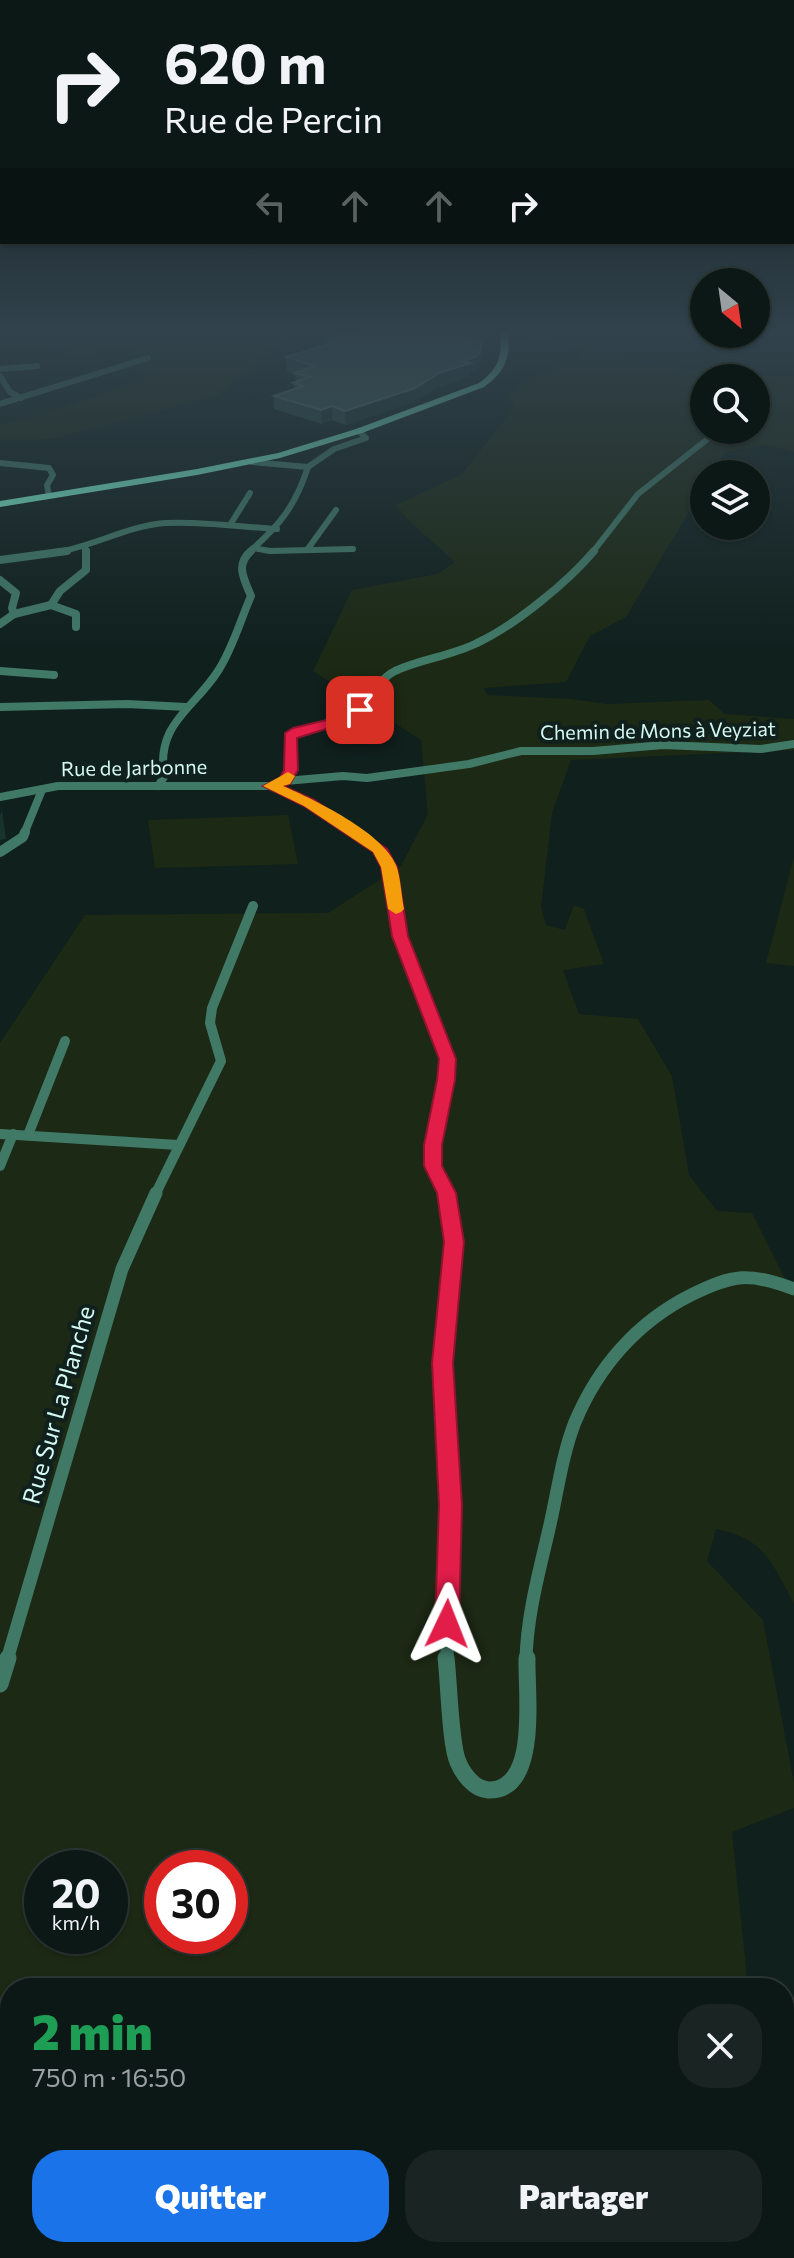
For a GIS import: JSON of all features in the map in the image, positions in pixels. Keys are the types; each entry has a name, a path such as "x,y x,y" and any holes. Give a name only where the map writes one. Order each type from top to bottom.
{"main road":[{"path":"0,504 252,462 330,439"}],"street":[{"path":"158,786 164,777 161,766 165,738 186,707 213,678 251,596 240,566 243,558 277,529 301,489 308,467 334,449 362,439"},
{"path":"285,781 291,770 290,736 352,715 360,710 375,687 393,672 478,643 545,598 591,555 638,494 701,444"},
{"path":"252,462 308,467"},
{"path":"0,463 49,468 53,475 47,485 49,496"},
{"path":"230,525 250,493"},
{"path":"307,550 336,510"},
{"path":"0,560 85,548 118,534 165,523 277,529"},
{"path":"51,605 58,591 85,576 85,548"},
{"path":"253,548 270,551 353,549"},
{"path":"0,580 16,593 12,608 14,614"},
{"path":"0,624 14,614 51,605 76,614 76,627"},
{"path":"0,671 54,675"},
{"path":"0,707 127,704 186,707"},
{"name":"Chemin de Mons à Veyziat","path":"270,786 285,781 343,776 367,778 469,764 521,751 593,751 663,745 761,749 794,744"},
{"name":"Rue de Jarbonne","path":"0,797 58,786 270,786"},
{"path":"270,786 309,803 379,849 389,867 400,936 447,1059 433,1145 433,1166 447,1193 454,1242 443,1363 451,1505 446,1654 457,1760 469,1780 484,1790 503,1789 517,1778 525,1759 527,1625 574,1424 599,1375 640,1326 671,1305 719,1281 747,1275 766,1278 794,1289"},
{"path":"0,852 23,837 42,790"},
{"name":"Rue Sur La Planche","path":"0,1684 122,1269 178,1145 221,1061 210,1023 212,1008 253,906"},
{"path":"28,1135 65,1041"},
{"path":"0,1166 6,1134 178,1145"}],"green space":[{"path":"489,439 690,439 690,444 770,444 770,439 794,439 794,452 766,445 725,452 720,460 690,460 690,510 626,617 590,636 566,682 484,688 487,695 607,704 709,700 725,714 794,719 794,750 571,760 552,813 541,907 546,925 565,930 574,905 584,909 604,964 563,970 579,1014 638,1019 672,1076 689,1175 717,1211 752,1213 786,1281 794,1285 794,1604 773,1565 745,1539 716,1529 707,1561 763,1620 794,1783 794,1808 732,1832 747,1978 0,1978 0,1043 85,915 328,913 401,866 428,814 421,740 313,671 352,590 437,574 455,562 407,519 396,505 462,474"},
{"path":"288,815 298,864 155,868 148,820"},
{"path":"794,857 794,966 766,963"}],"slow traffic":[{"path":"288,776 285,781 270,786 309,803 379,849 389,867 396,909"}],"route":[{"path":"360,710 340,721 310,727 290,736 291,770 285,781 270,786 309,803 379,849 389,867 400,936 442,1039 447,1059 433,1145 433,1166 447,1193 454,1242 443,1363 451,1505 447,1624"}]}
